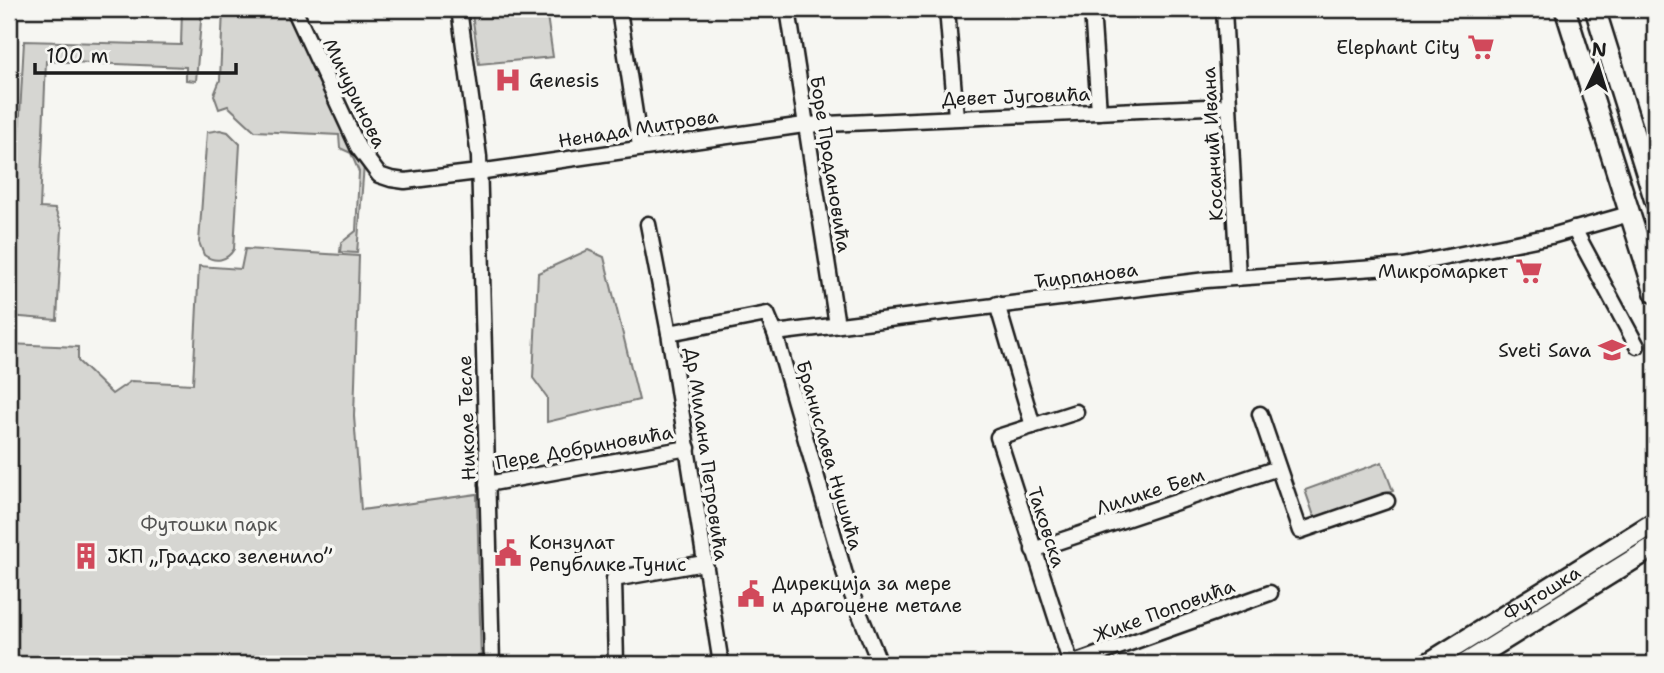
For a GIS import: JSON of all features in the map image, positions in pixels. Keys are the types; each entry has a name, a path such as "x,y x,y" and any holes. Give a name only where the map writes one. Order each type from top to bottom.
{"main road":[{"path":"1565,9 1655,293"},
{"path":"1595,9 1655,201"},
{"name":"Футошка","path":"1427,664 1655,522"},
{"name":"Футошка","path":"1465,664 1655,547"}],"street":[{"name":"Мичуринова","path":"294,9 358,147 379,175 405,181 478,172"},
{"name":"Николе Тесле","path":"459,9 475,119 478,172 492,664"},
{"name":"Боре Продановића","path":"788,9 837,325"},
{"path":"947,9 956,117"},
{"path":"1092,9 1099,112"},
{"name":"Косанчић Ивана","path":"1224,9 1238,278"},
{"path":"619,10 640,146"},
{"name":"Девет Југовића","path":"804,125 1229,106"},
{"name":"Ненада Митрова","path":"478,172 640,146 804,125"},
{"name":"Ћирпанова","path":"775,333 997,304 1238,278 1407,265 1574,229 1629,214"},
{"path":"648,224 669,333 767,313 775,333"},
{"path":"1574,229 1637,346"},
{"path":"997,304 1033,426"},
{"name":"Др Милана Петровића","path":"669,333 721,664"},
{"name":"Бранислава Нушића","path":"775,333 844,572 880,664"},
{"name":"Таковска","path":"1071,664 998,437 1076,412"},
{"path":"1260,414 1300,531 1387,500"},
{"name":"Пере Добриновића","path":"487,484 688,449"},
{"name":"Лилике Бем","path":"1033,550 1278,468"},
{"path":"616,664 614,579 704,563"},
{"name":"Жике Поповића","path":"1071,664 1270,593"}],"green space":[{"path":"182,9 202,9 196,81 186,80 186,67 46,61 40,208 55,209 62,228 57,320 9,316 24,41 181,45"},
{"path":"223,9 288,9 364,165 357,253 340,252 341,243 356,231 359,172 351,153 340,148 339,135 255,131 228,106 219,109 214,95 220,80"},
{"path":"510,9 546,9 553,57 479,64 472,14"},
{"path":"207,132 228,132 240,144 234,249 228,256 216,260 204,255 199,242"},
{"name":"Футошки парк","path":"245,249 359,256 354,416 361,510 477,494 481,664 9,664 9,344 78,347 78,361 112,394 131,381 193,384 199,266 241,269"},
{"path":"588,250 604,257 639,400 547,422 547,397 533,378 538,273"},
{"path":"1382,462 1393,491 1315,519 1305,490"}],"place":[{"name":"Elephant City","path":"1481,47"},
{"name":"Genesis","path":"508,80"},
{"name":"Микромаркет","path":"1529,271"},
{"name":"Sveti Sava","path":"1612,350"},
{"name":"Конзулат Републике Тунис","path":"508,553"},
{"name":"ЈКП „Градско зеленило”","path":"86,556"},
{"name":"Дирекција за мере и драгоцене метале","path":"751,594"}]}
